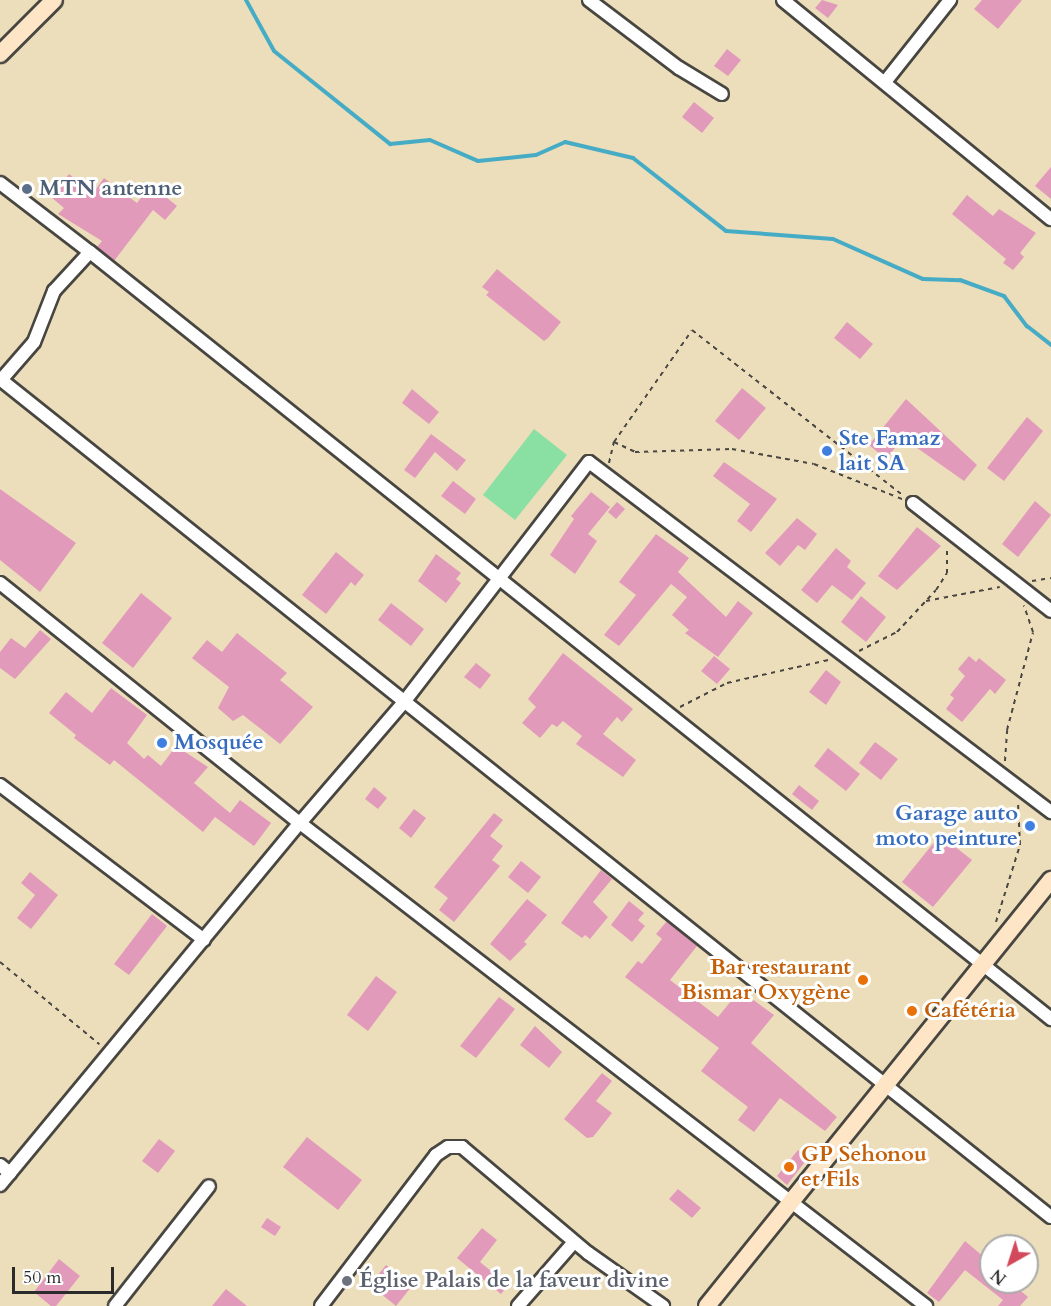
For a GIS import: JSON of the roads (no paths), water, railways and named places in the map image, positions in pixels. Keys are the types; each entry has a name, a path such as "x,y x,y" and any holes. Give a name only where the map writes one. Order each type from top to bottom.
{"street":[{"path":"0,54 54,0"},
{"path":"589,0 679,68 722,94"},
{"path":"783,0 1051,219"},
{"path":"885,82 950,0"},
{"path":"0,183 90,252 497,580 1051,1019"},
{"path":"90,252 54,291 34,342 1,380 1051,1217"},
{"path":"0,1185 5,1169 204,940 404,702 589,462 1051,812"},
{"path":"913,503 1051,611"},
{"path":"0,583 300,823 926,1306"},
{"path":"0,785 204,940"},
{"path":"707,1306 789,1201 1051,880"},
{"path":"321,1306 436,1155 448,1147 462,1147 574,1242 663,1306"},
{"path":"115,1306 208,1186"},
{"path":"518,1306 574,1242"}],"waterway":[{"path":"246,0 274,51 390,144 430,140 478,161 536,155 565,142 633,158 726,231 833,239 923,279 960,280 1004,296 1027,326 1051,345"}],"place":[{"name":"MTN antenne","path":"27,189"},
{"name":"Ste Famaz lait SA","path":"827,451"},
{"name":"Mosquée","path":"162,743"},
{"name":"Garage auto moto peinture","path":"1030,826"},
{"name":"Bar restaurant Bismar Oxygène","path":"863,980"},
{"name":"Cafétéria","path":"912,1011"},
{"name":"GP Sehonou et Fils","path":"789,1167"},
{"name":"Église Palais de la faveur divine","path":"347,1281"}]}
